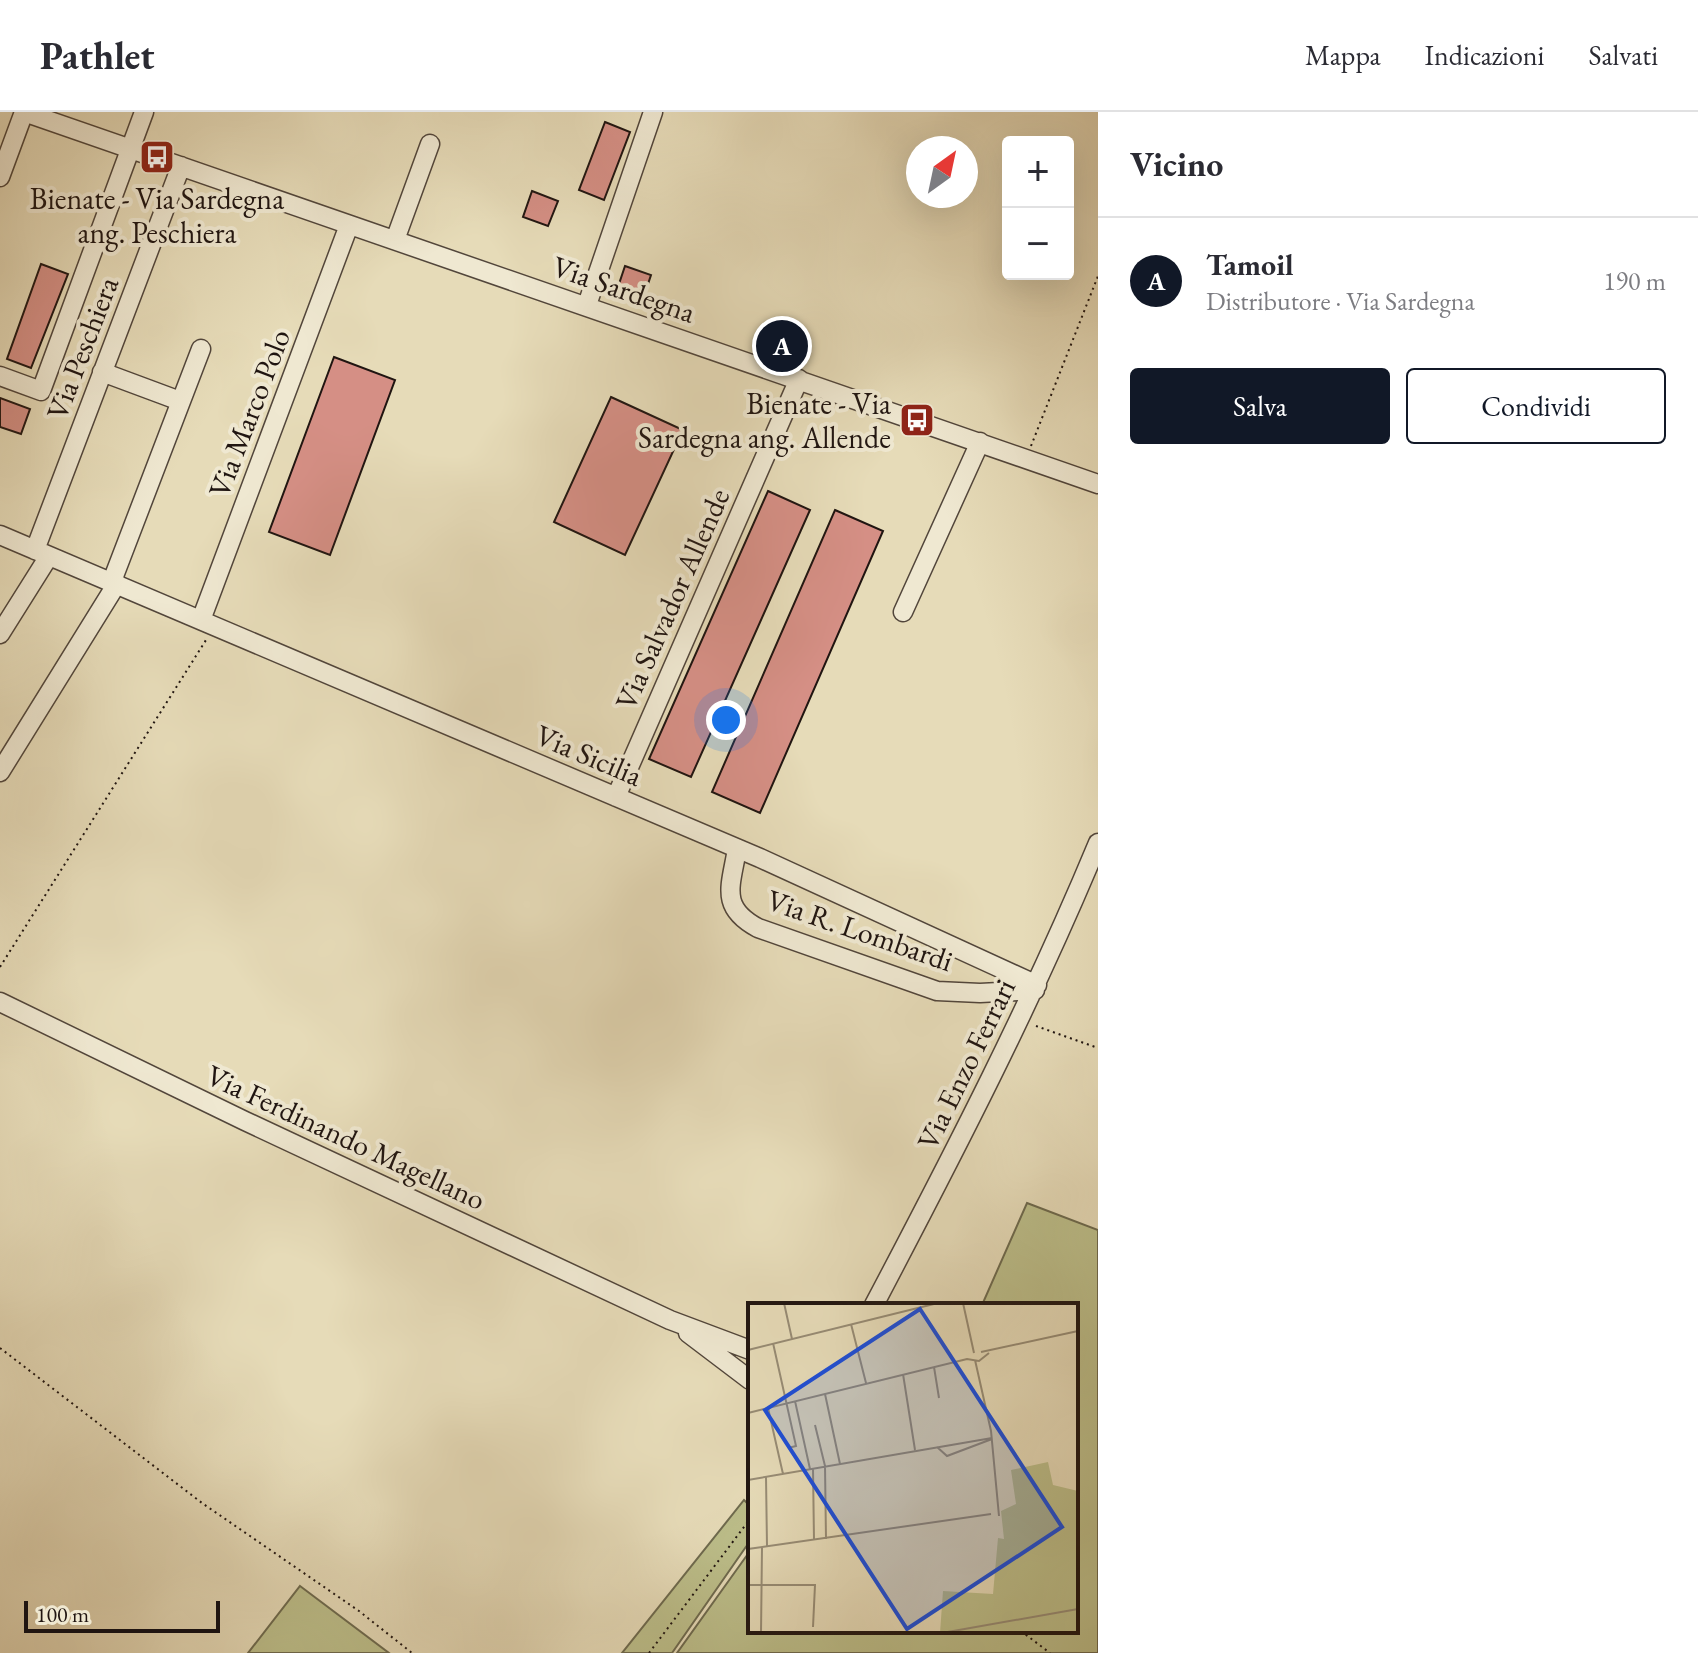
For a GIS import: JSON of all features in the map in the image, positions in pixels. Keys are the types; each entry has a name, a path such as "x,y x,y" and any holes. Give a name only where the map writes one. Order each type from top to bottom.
{"street":[{"name":"Via Sardegna","path":"24,112 1098,484"},
{"path":"0,177 24,112"},
{"path":"0,376 41,391 144,112"},
{"path":"587,305 653,112"},
{"path":"395,240 430,144"},
{"name":"Via Peschiera","path":"0,634 42,553 102,372 181,166"},
{"name":"Via Marco Polo","path":"207,623 349,225"},
{"path":"0,772 116,585 114,576 201,349"},
{"path":"102,372 180,401"},
{"name":"Via Salvador Allende","path":"616,797 799,379"},
{"path":"903,612 980,442"},
{"name":"Via Sicilia","path":"0,535 737,849 1036,987"},
{"name":"Via Enzo Ferrari","path":"875,1303 1036,987 1098,843"},
{"name":"Via R. Lombardi","path":"737,849 729,896 733,909 741,919 758,928 937,991 980,993 1036,987"},
{"name":"Via Ferdinando Magellano","path":"0,1002 670,1320 748,1349"},
{"name":"Via Ferdinando Magellano","path":"670,1320 748,1378"}],"path":[{"path":"1026,458 1098,276"},
{"path":"0,967 192,667 207,623"},
{"path":"1020,1020 1098,1048"},
{"path":"0,1348 202,1503 359,1611 412,1653"},
{"path":"649,1653 748,1522"},
{"path":"1024,1633 1050,1653"}],"green space":[{"path":"1027,1203 1098,1230 1098,1653 677,1653 748,1554 748,1633 1078,1633 1078,1303 983,1303"},
{"path":"744,1500 748,1504 748,1544 672,1653 622,1653"},
{"path":"300,1586 389,1653 248,1653"}],"building":[{"path":"605,122 630,132 604,200 579,190"},
{"path":"532,191 558,201 548,226 523,217"},
{"path":"41,264 68,274 31,368 7,359"},
{"path":"625,266 651,275 643,299 617,290"},
{"path":"334,357 395,380 330,555 269,532"},
{"path":"611,397 683,430 625,555 554,522"},
{"path":"0,398 30,409 21,434 0,427"},
{"path":"768,491 810,510 691,777 649,759"},
{"path":"835,510 883,531 760,813 712,792"}],"place":[{"name":"Bienate - Via Sardegna ang. Peschiera","path":"157,157"},
{"name":"Tamoil","path":"782,346"},
{"name":"Bienate - Via Sardegna ang. Allende","path":"917,420"}]}
